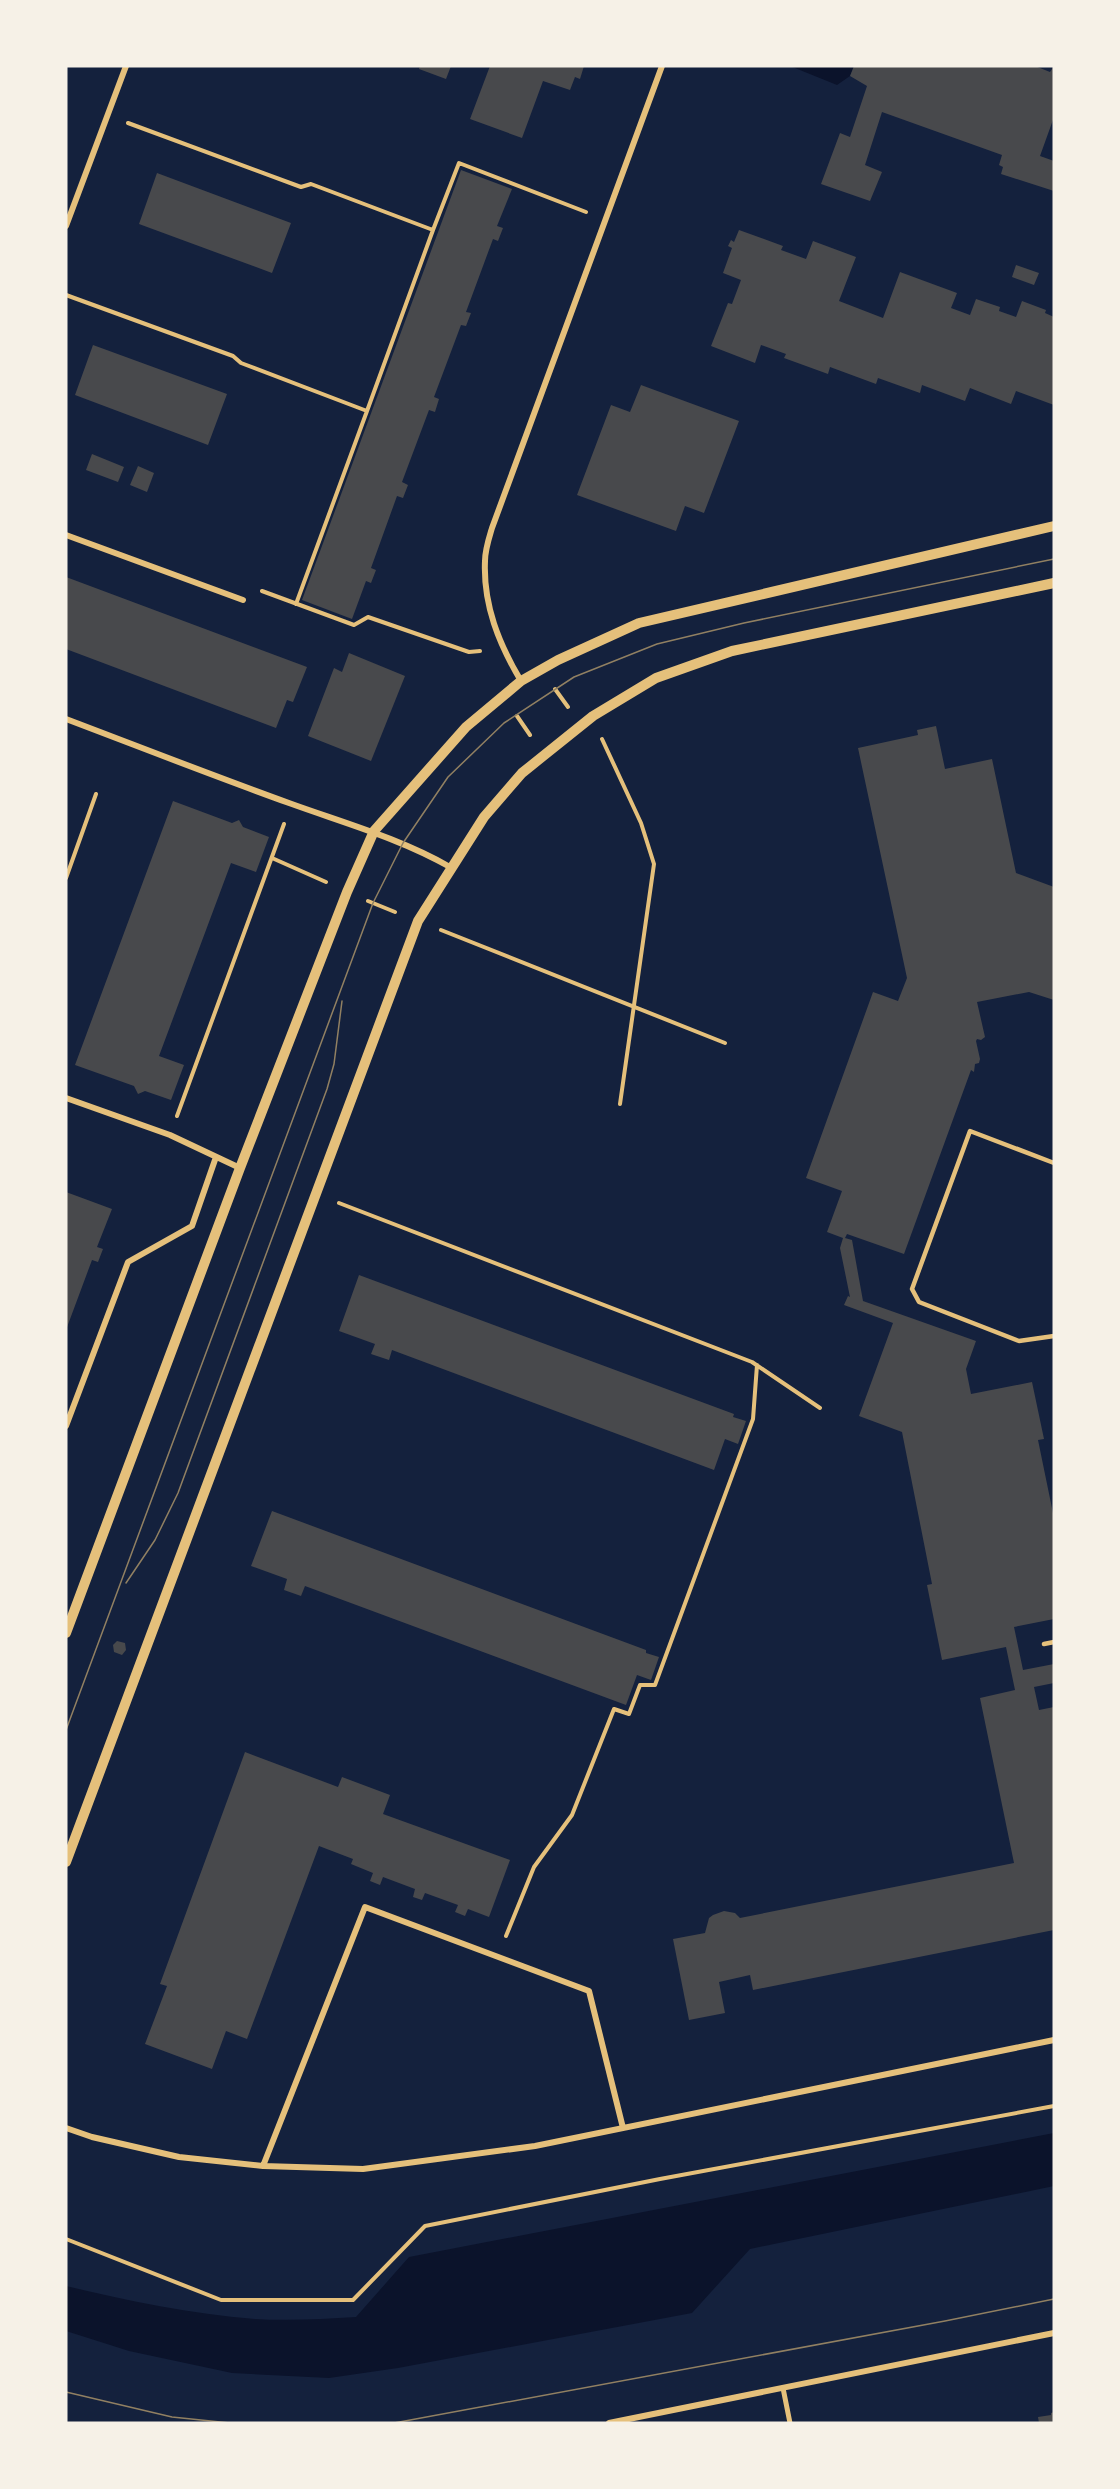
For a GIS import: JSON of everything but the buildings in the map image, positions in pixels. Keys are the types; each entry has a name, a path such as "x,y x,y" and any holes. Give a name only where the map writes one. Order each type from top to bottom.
{"street":[{"path":"66,226 126,66"},
{"path":"521,681 502,650 488,607 485,560 492,528 662,66"},
{"path":"66,1633 240,1168 347,892 374,831 466,727 521,681 558,660 639,623 1054,526"},
{"path":"66,535 243,600"},
{"path":"66,1862 418,921 450,867 484,817 522,773 543,754 593,716 656,678 732,651 1054,583"},
{"path":"66,719 291,804 374,831 424,852 450,867"},
{"path":"66,1098 170,1136 240,1168"},
{"path":"66,1426 128,1262 192,1226 216,1157"},
{"path":"263,2166 365,1907 589,1991 623,2128"},
{"path":"66,2128 92,2137 179,2157 263,2166 363,2169 524,2148 1054,2040"},
{"path":"609,2423 1054,2333"},
{"path":"783,2388 790,2423"}],"lane":[{"path":"1054,1163 970,1131 912,1288 920,1302 1019,1341 1054,1336"},
{"path":"1044,1644 1054,1642"}],"path":[{"path":"107,116 301,187 311,184 432,230"},
{"path":"296,603 432,230 459,163 606,219"},
{"path":"66,295 233,356 241,363 367,411"},
{"path":"243,600 261,590 354,625 368,617 469,652 502,650"},
{"path":"543,754 516,715 521,681 556,689 580,725"},
{"path":"593,716 640,823 654,864 620,1104"},
{"path":"66,878 96,794"},
{"path":"170,1136 291,804"},
{"path":"272,858 347,892 724,1043"},
{"path":"316,1194 757,1365 820,1408"},
{"path":"497,1956 534,1867 572,1815 614,1709 629,1714 640,1685 655,1685 753,1419 757,1365"},
{"path":"66,2240 221,2300 353,2300 425,2226 660,2179 1054,2106"}],"water":[{"path":"790,66 854,66 850,76 837,85"},
{"path":"1054,2133 1054,2186 750,2249 692,2313 398,2368 329,2378 232,2373 129,2351 66,2331 66,2286 160,2306 231,2317 280,2320 356,2317 409,2257"}],"tram line":[{"path":"66,1730 373,903 403,843 448,777 504,723 574,677 657,644 744,623 1054,559"},
{"path":"126,1583 155,1540 178,1493 327,1089 334,1064 342,1001"},
{"path":"394,2423 1054,2299"},
{"path":"66,2392 172,2417 230,2423"}]}
